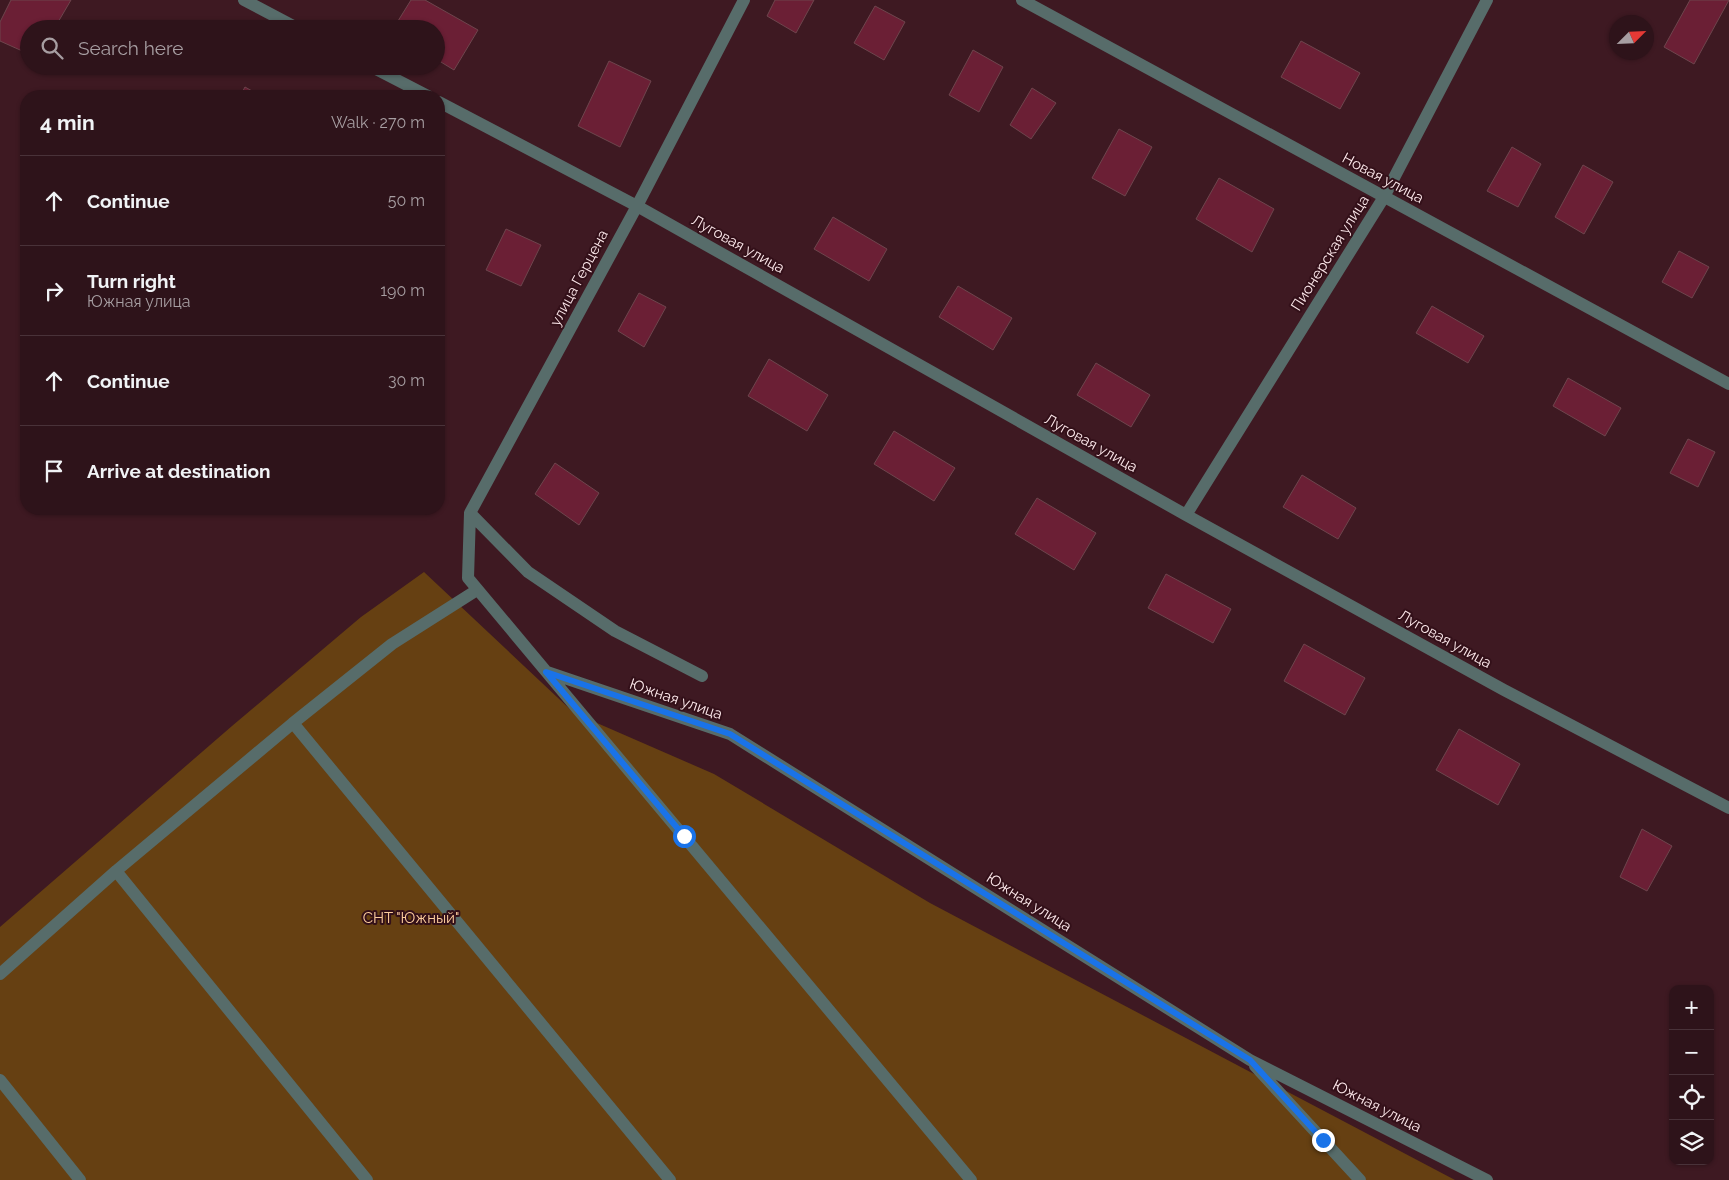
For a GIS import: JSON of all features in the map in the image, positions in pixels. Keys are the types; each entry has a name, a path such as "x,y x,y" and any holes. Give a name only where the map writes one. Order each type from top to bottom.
{"street":[{"path":"244,0 282,20"},
{"name":"улица Герцена","path":"477,590 468,578 470,513 636,206 744,0"},
{"name":"Новая улица","path":"1022,0 1729,384"},
{"name":"Пионерская улица","path":"1186,516 1384,197 1487,0"},
{"path":"387,75 416,90"},
{"name":"Луговая улица","path":"445,105 636,206 1186,516 1504,690 1729,808"},
{"path":"470,513 528,572 614,631 702,676"},
{"path":"0,974 116,871 293,723 392,644 477,590 971,1180"},
{"name":"Южная улица","path":"546,672 730,734 1250,1060 1487,1180"},
{"path":"293,723 670,1180"},
{"path":"116,871 367,1180"},
{"path":"1250,1060 1360,1180"},
{"path":"0,1080 80,1180"}],"green space":[{"name":"СНТ \"Южный\"","path":"424,572 574,713 714,774 930,903 1455,1180 0,1180 0,927 361,617"}],"building":[{"path":"11,0 71,0 59,20 20,20 20,50 0,41 0,22"},
{"path":"411,0 425,0 478,30 454,70 445,64 445,20 399,20"},
{"path":"775,0 814,0 796,33 767,16"},
{"path":"1690,0 1729,0 1694,64 1664,47"},
{"path":"875,6 905,22 884,60 854,43"},
{"path":"1301,41 1360,73 1340,109 1281,77"},
{"path":"973,50 1003,67 979,112 949,95"},
{"path":"609,61 651,81 620,147 578,126"},
{"path":"1032,88 1056,103 1031,139 1010,125"},
{"path":"1119,129 1152,147 1125,196 1092,178"},
{"path":"1512,147 1541,164 1518,207 1487,191"},
{"path":"1583,165 1613,182 1584,234 1555,217"},
{"path":"1219,178 1274,209 1252,252 1196,219"},
{"path":"833,217 887,249 869,281 814,249"},
{"path":"506,229 541,245 521,286 486,270"},
{"path":"1679,251 1709,267 1692,298 1662,282"},
{"path":"958,286 1012,318 993,350 939,317"},
{"path":"639,293 666,307 644,347 618,331"},
{"path":"1432,306 1484,336 1468,363 1416,333"},
{"path":"769,359 828,395 807,431 748,396"},
{"path":"1096,363 1150,395 1131,427 1077,395"},
{"path":"1568,378 1621,408 1605,436 1553,406"},
{"path":"894,431 955,468 934,501 874,464"},
{"path":"1688,439 1715,452 1698,487 1670,473"},
{"path":"555,463 599,493 579,525 535,494"},
{"path":"1302,475 1356,508 1338,539 1283,507"},
{"path":"1037,498 1096,533 1074,570 1015,534"},
{"path":"1166,574 1231,609 1213,643 1148,608"},
{"path":"1304,644 1365,678 1345,715 1284,681"},
{"path":"1459,729 1520,764 1498,805 1436,770"},
{"path":"1642,829 1672,846 1647,891 1620,877"}],"route":[{"path":"684,836 546,672 730,734 1250,1060 1323,1140"}]}
